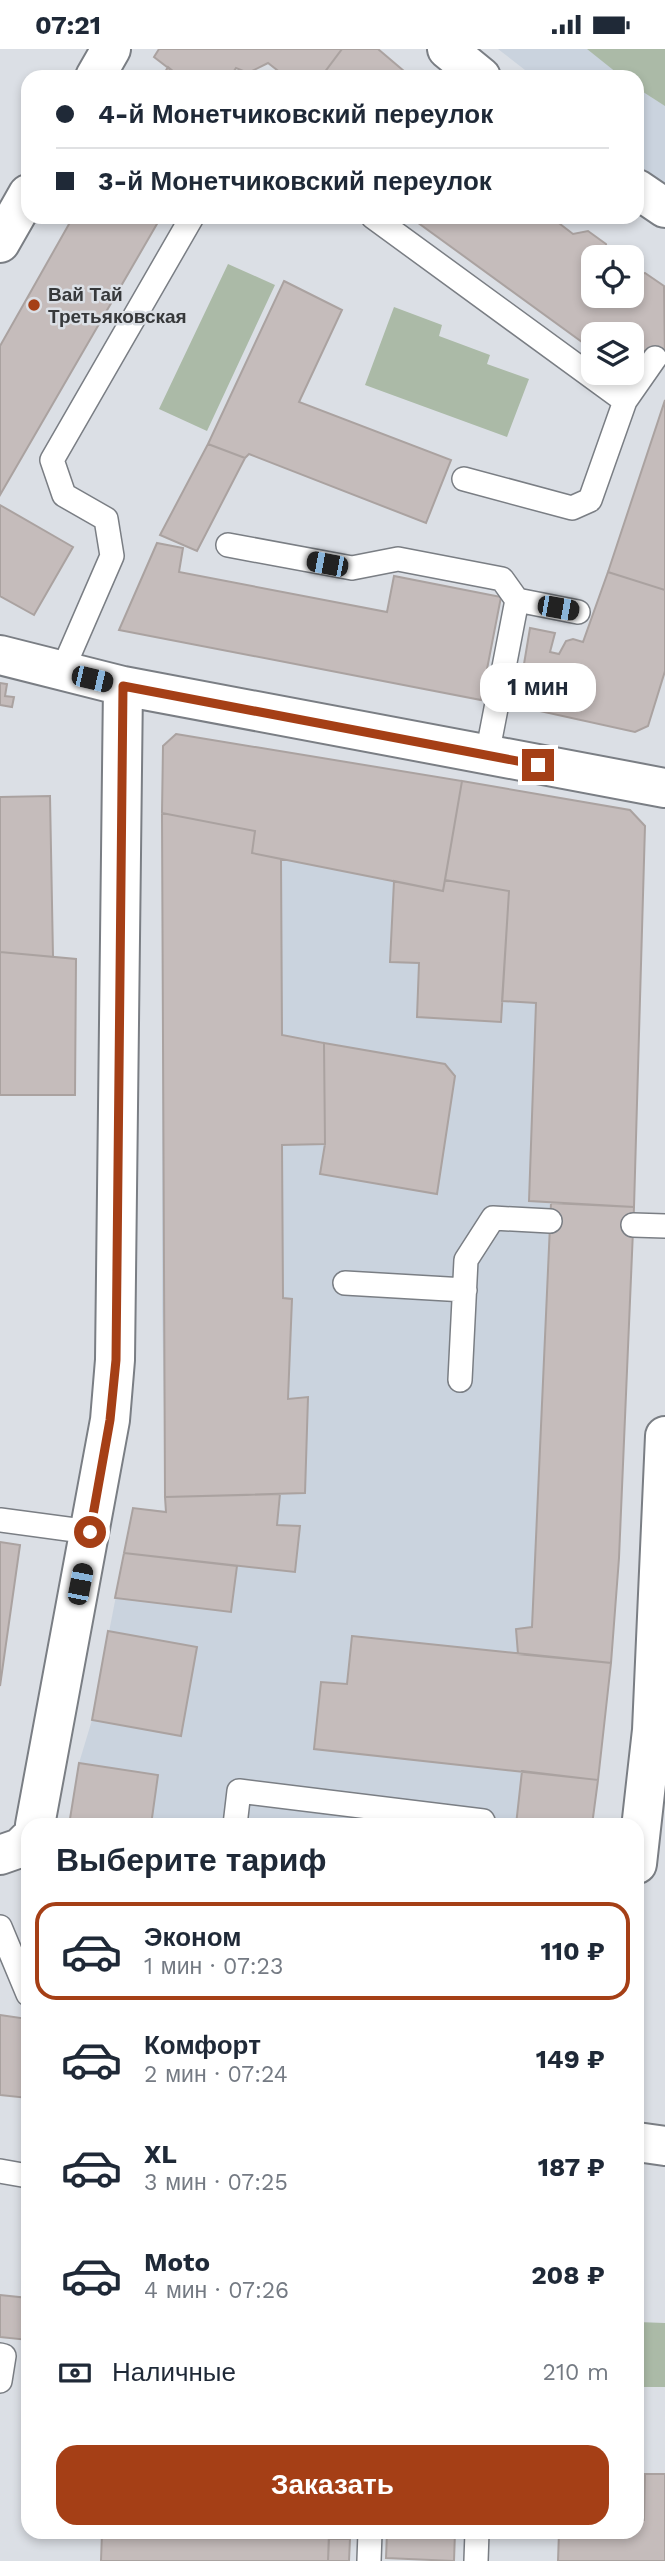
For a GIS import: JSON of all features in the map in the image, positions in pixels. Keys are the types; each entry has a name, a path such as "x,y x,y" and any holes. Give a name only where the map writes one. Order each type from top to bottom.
{"street":[{"path":"99,70 111,49"},
{"path":"447,49 472,70"},
{"path":"644,194 665,208"},
{"path":"0,243 21,206"},
{"path":"0,655 123,686 665,788"},
{"path":"26,1818 90,1532 110,1420 116,1360 123,686"},
{"path":"642,1818 652,1730 663,1554 665,1436"},
{"path":"644,2143 665,2146"}],"lane":[{"path":"62,671 112,556 106,519 64,495 52,460 188,224"},
{"path":"383,224 625,401"},
{"path":"464,479 572,508 590,500 625,401 655,358"},
{"path":"228,545 352,568 398,559 502,579 517,600 578,612"},
{"path":"487,755 517,600"},
{"path":"460,1380 466,1260 494,1218 550,1221"},
{"path":"633,1225 665,1226"},
{"path":"345,1283 465,1290"},
{"path":"0,1520 90,1532"},
{"path":"236,1818 239,1791 459,1818"},
{"path":"0,1927 21,1977"},
{"path":"0,2171 21,2175"},
{"path":"0,2355 4,2356 0,2381"},
{"path":"369,2561 370,2539"},
{"path":"476,2561 477,2539"}],"shaded area":[{"path":"498,49 665,49 665,187 644,172 644,70 525,70"},
{"path":"176,734 630,810 645,826 634,1207 598,1780 593,1818 70,1818 79,1763 92,1720 133,1508 166,1511 162,1308 163,746"}],"green space":[{"path":"587,49 665,49 665,106 644,92 644,70 613,70"},
{"path":"228,264 275,285 207,431 159,409"},
{"path":"394,307 442,325 439,336 490,355 487,364 529,379 507,437 365,385"},
{"path":"644,2322 665,2323 665,2387 644,2387"}],"building":[{"path":"159,49 342,49 326,70 277,70 268,63 254,70 171,70 154,57"},
{"path":"342,49 378,49 403,70 326,70"},
{"path":"69,224 157,224 0,495 0,346"},
{"path":"420,224 560,224 573,234 588,231 606,245 581,245 581,308 644,308 645,273 664,286 665,363 644,351 644,322 581,322 581,341"},
{"path":"284,281 342,310 299,402 451,460 426,523 249,454 245,458 208,444"},
{"path":"665,400 665,590 608,572"},
{"path":"208,444 245,458 197,551 160,535"},
{"path":"0,505 73,547 34,615 0,596"},
{"path":"157,543 183,548 179,572 387,612 394,576 501,597 481,700 119,630"},
{"path":"608,572 665,590 665,671 648,726 635,732 517,706 530,628 555,633 550,652 559,654 566,641 573,639 583,642"},
{"path":"0,683 7,684 5,696 14,697 12,707 0,705"},
{"path":"176,734 462,781 443,891 252,853 255,831 162,813 163,746"},
{"path":"462,781 630,810 645,826 634,1207 529,1201 536,1003 502,1001 509,891 445,880"},
{"path":"50,796 53,957 0,952 0,797"},
{"path":"162,813 255,831 252,853 281,859 282,1035 324,1043 325,1144 282,1145 283,1298 292,1299 288,1399 308,1397 305,1493 165,1497"},
{"path":"445,880 509,891 501,1022 417,1017 419,963 390,962 394,881 443,891"},
{"path":"0,952 76,959 75,1095 0,1095"},
{"path":"324,1043 445,1064 455,1076 437,1194 320,1174 325,1144"},
{"path":"551,1203 634,1207 619,1558 611,1663 518,1654 516,1629 532,1627"},
{"path":"280,1494 277,1525 300,1526 295,1572 124,1553 133,1508 166,1512 165,1497"},
{"path":"0,1542 20,1545 0,1686"},
{"path":"124,1553 237,1566 231,1612 115,1598"},
{"path":"108,1631 197,1647 181,1736 92,1720"},
{"path":"352,1636 611,1663 598,1780 314,1749 321,1682 347,1684"},
{"path":"79,1763 158,1775 152,1818 70,1818"},
{"path":"522,1771 598,1780 593,1818 517,1818"},
{"path":"0,2015 21,2018 21,2097 0,2095"},
{"path":"0,2295 21,2297 21,2339 0,2337"},
{"path":"645,2474 665,2474 665,2561 558,2561 559,2539 644,2539"},
{"path":"102,2539 329,2539 328,2561 101,2561"},
{"path":"329,2539 350,2539 349,2561 328,2561"},
{"path":"387,2539 455,2539 454,2561 386,2558"}],"place":[{"name":"Вай Тай Третьяковская","path":"34,305"}],"route":[{"path":"90,1532 110,1420 116,1360 123,686 538,765"}]}
